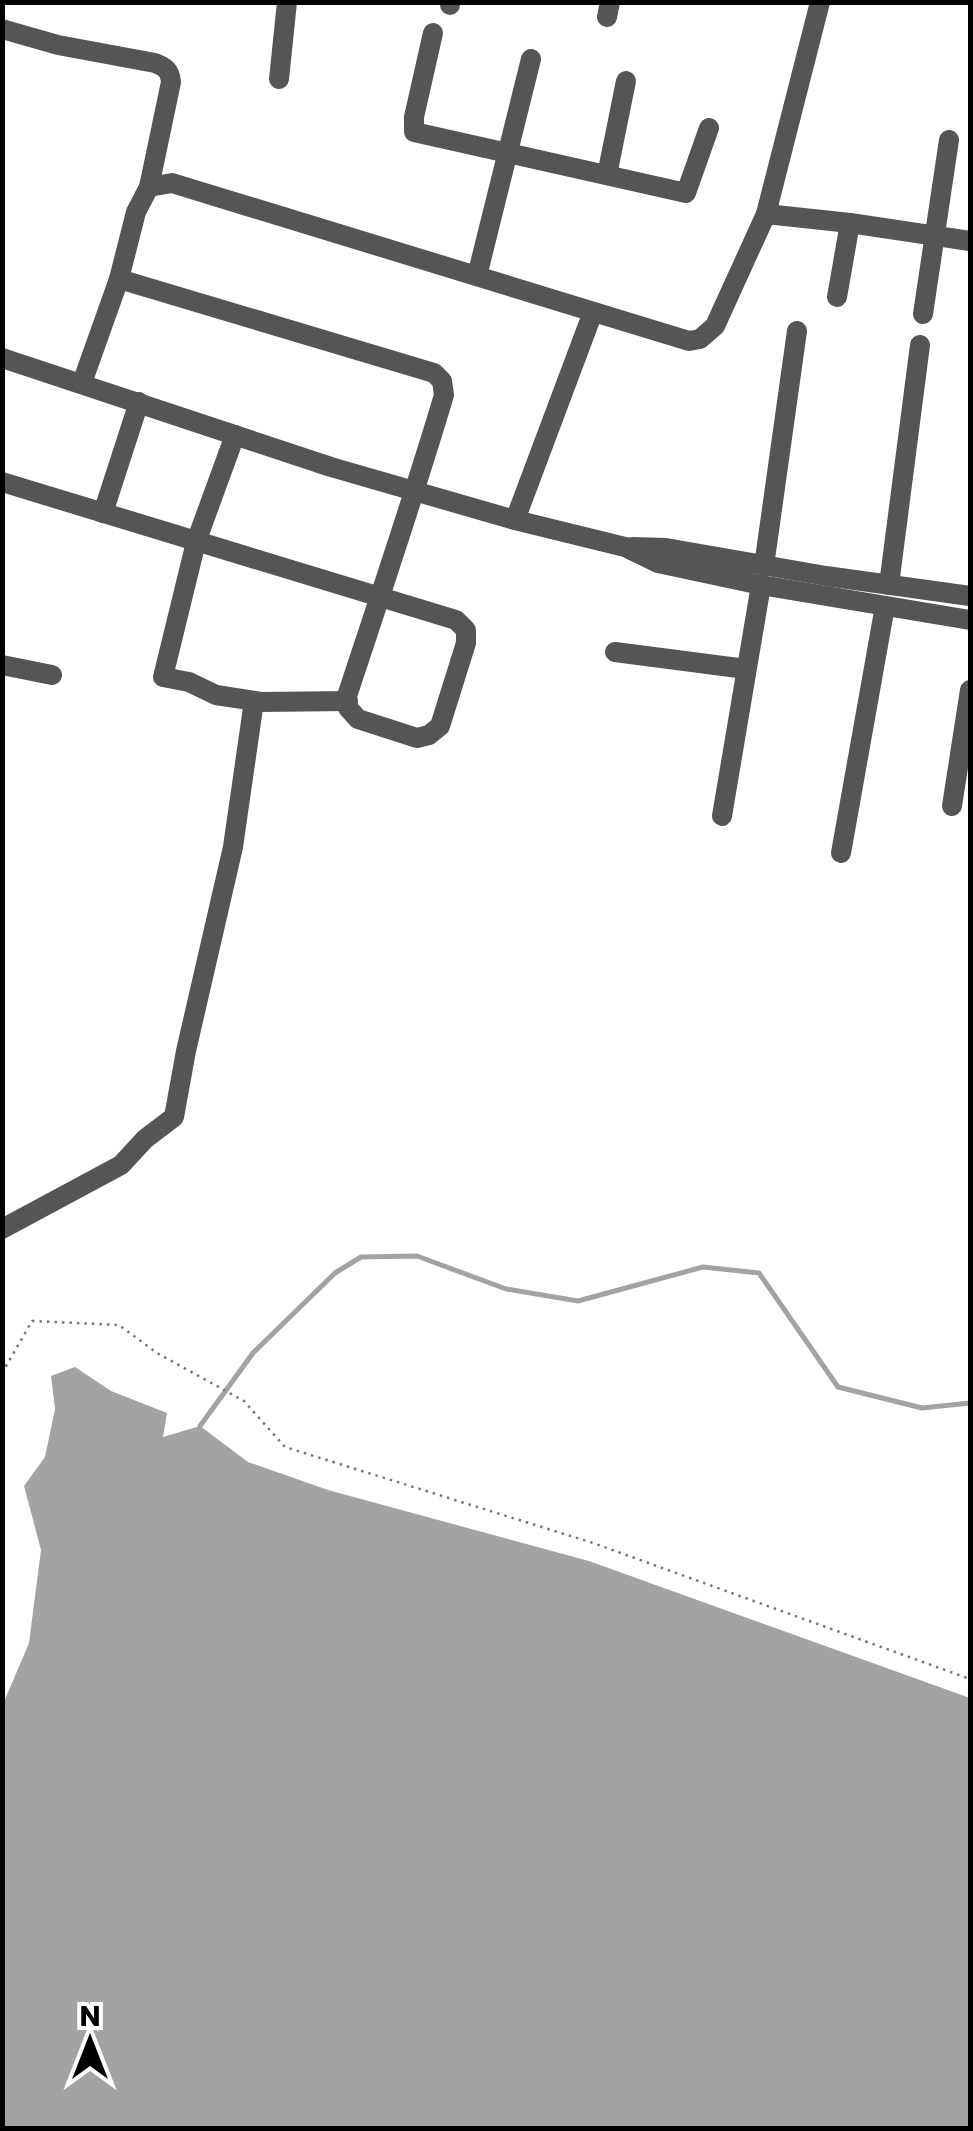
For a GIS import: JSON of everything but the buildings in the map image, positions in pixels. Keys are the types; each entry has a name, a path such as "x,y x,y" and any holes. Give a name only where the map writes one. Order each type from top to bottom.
{"street":[{"path":"279,79 287,2"},
{"path":"149,186 172,184 689,341 700,339 716,326 766,214 820,2"},
{"path":"2,29 58,45 155,63 170,74 170,91 149,186 136,212 118,279 82,383"},
{"path":"432,34 414,132 686,193 709,128"},
{"path":"477,276 531,59"},
{"path":"606,175 626,81"},
{"path":"923,314 949,140"},
{"path":"766,214 970,241"},
{"path":"838,298 850,223"},
{"path":"2,482 380,598 456,620 466,630 466,644 440,726 418,738 358,719 348,708 347,696 380,598 416,491 444,395 442,382 434,373 118,279"},
{"path":"515,520 593,312"},
{"path":"722,816 797,330"},
{"path":"841,854 887,595 920,345"},
{"path":"2,358 331,467 625,548 666,548 762,575 887,595 970,596"},
{"path":"102,513 139,402"},
{"path":"235,435 196,542 163,678 190,682 216,695 254,701 348,701"},
{"path":"887,595 970,620"},
{"path":"616,652 746,669"},
{"path":"2,664 52,675"},
{"path":"952,806 970,690"},
{"path":"2,1229 122,1165 145,1139 174,1117 234,847 254,701"}],"path":[{"path":"2,1373 32,1320 118,1325 157,1352 244,1400 285,1446 593,1543 970,1680"}],"shaded area":[{"path":"75,1367 111,1391 167,1413 163,1437 200,1426 248,1462 328,1490 589,1561 970,1698 970,2128 3,2128 3,1704 29,1643 41,1550 24,1486 45,1457 55,1409 51,1376"}],"waterway":[{"path":"200,1426 253,1353 335,1273 361,1257 417,1256 506,1289 578,1301 703,1267 759,1273 838,1387 922,1408 970,1403"}]}
